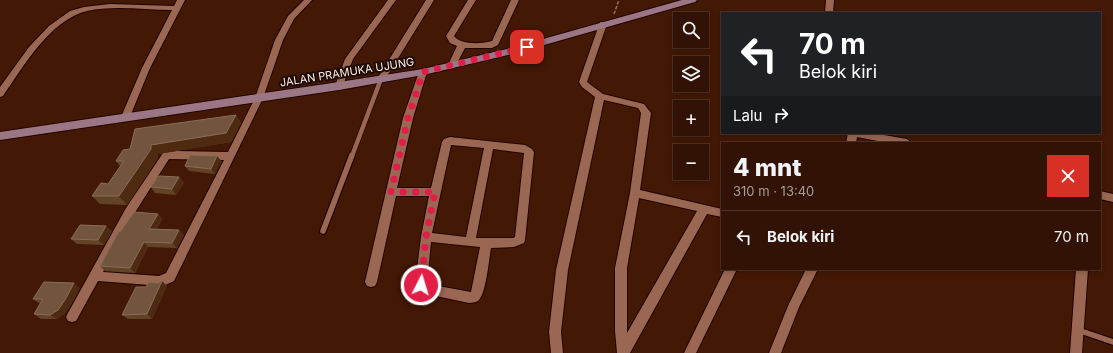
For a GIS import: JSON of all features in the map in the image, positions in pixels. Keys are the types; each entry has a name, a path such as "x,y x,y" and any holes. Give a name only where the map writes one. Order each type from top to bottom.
{"street":[{"path":"126,117 146,68 181,0"},
{"path":"94,276 159,281 163,281 170,277 259,98 279,40 291,18 308,0"},
{"path":"339,86 349,59 392,0"},
{"path":"381,79 430,0"},
{"path":"472,0 450,36 453,41 462,45 492,45 496,43 516,0"},
{"name":"JALAN PRAMUKA UJUNG","path":"0,136 339,86 423,72 512,51 692,0"},
{"path":"829,12 830,0"},
{"path":"0,94 44,36 56,24 72,13 92,8 176,8"},
{"path":"607,23 582,82 600,96 641,106 646,113 635,193 620,268 621,331 623,353"},
{"path":"452,65 462,45"},
{"path":"371,282 408,118 423,72"},
{"path":"557,353 556,332 562,270 600,96"},
{"path":"858,134 902,142"},
{"path":"426,237 470,242 511,244 520,240 528,152 525,149 450,141 447,142 426,237 421,285 422,288 469,298 474,297 477,293 486,243"},
{"path":"470,242 489,145"},
{"path":"72,317 130,211 166,156 230,156"},
{"path":"391,192 435,192"},
{"path":"635,193 721,213"},
{"path":"1101,195 1113,198"},
{"path":"623,353 704,209"},
{"path":"690,353 731,270"},
{"path":"775,353 794,306 812,270"},
{"path":"1076,353 1082,270"}],"lane":[{"path":"323,231 381,79"},
{"path":"1077,330 1113,342"}],"path":[{"path":"607,23 619,0"}],"building":[{"path":"236,115 226,133 151,145 151,149 119,196 92,196 101,183 108,184 124,161 116,161 123,150 130,149 135,129"},
{"path":"190,155 217,156 211,169 185,166"},
{"path":"159,176 179,177 172,189 151,187"},
{"path":"134,212 158,214 149,229 179,230 172,243 144,242 130,268 100,266 119,231 120,232"},
{"path":"80,225 106,226 98,240 71,239"},
{"path":"162,281 147,314 122,315 136,287 146,287 149,282 158,283"},
{"path":"44,282 74,283 58,310 50,315 34,314 43,299 33,299"}],"route":[{"path":"421,285 426,237 435,192 391,192 408,118 423,72 527,47"}]}
